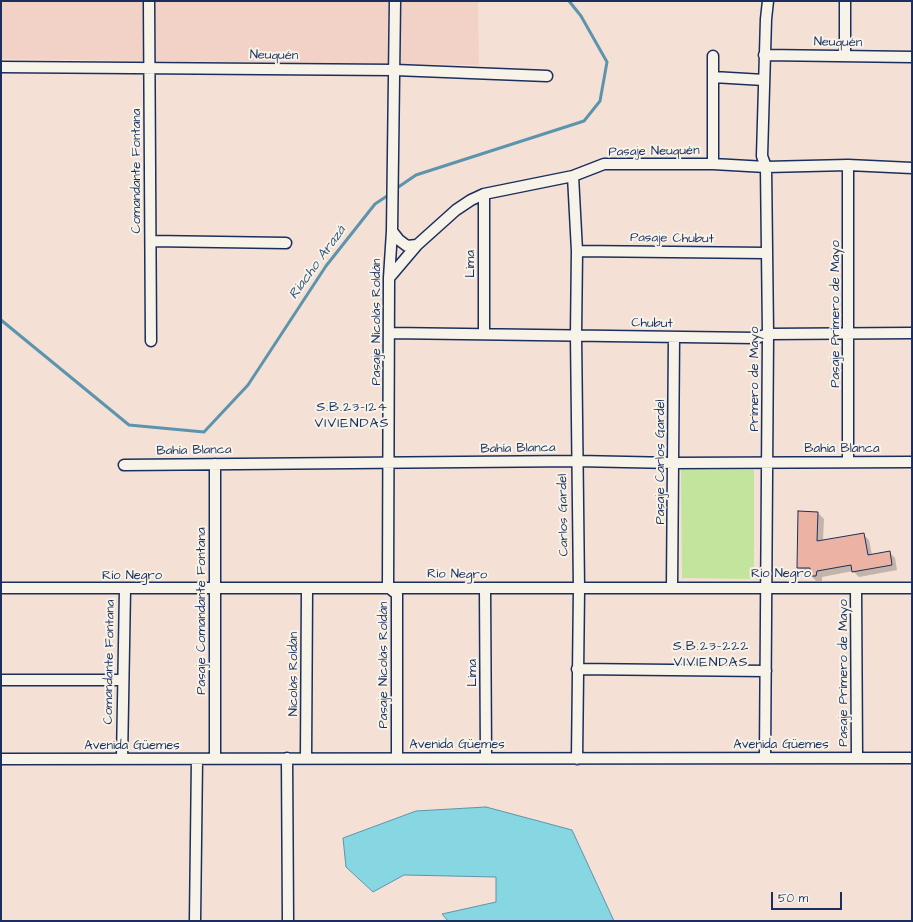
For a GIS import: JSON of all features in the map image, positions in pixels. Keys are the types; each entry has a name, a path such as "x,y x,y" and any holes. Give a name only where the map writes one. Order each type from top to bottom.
{"street":[{"name":"Comandante Fontana","path":"149,1 151,241 150,341"},
{"name":"Pasaje Nicolás Roldán","path":"395,1 395,70 391,206 392,231 389,278 388,586 397,594 397,758"},
{"name":"Primero de Mayo","path":"765,758 768,587 768,334 766,167 762,156 764,55 768,1"},
{"path":"845,1 845,56"},
{"name":"Neuquén","path":"764,55 912,57"},
{"path":"713,56 713,164"},
{"name":"Neuquén","path":"1,67 395,70 547,76"},
{"path":"713,77 764,80"},
{"name":"Pasaje Neuquén","path":"389,278 417,245 456,210 471,200 484,194 573,176 604,164 713,164 766,167 848,166 912,168"},
{"name":"Pasaje Primero de Mayo","path":"848,166 848,462"},
{"name":"Carlos Gardel","path":"573,176 577,251 576,335 579,589 577,759"},
{"name":"Lima","path":"484,194 484,334"},
{"path":"392,231 399,240 407,246 417,245"},
{"path":"151,241 286,243"},
{"name":"Pasaje Chubut","path":"577,251 766,253"},
{"name":"Chubut","path":"390,332 756,338 768,334 912,333"},
{"name":"Pasaje Carlos Gardel","path":"672,587 674,337"},
{"name":"Bahía Blanca","path":"124,465 389,464 577,461 674,463 912,462"},
{"name":"Pasaje Comandante Fontana","path":"215,464 215,759"},
{"name":"Río Negro","path":"1,588 307,589 388,586 579,589 672,587 912,588"},
{"name":"Lima","path":"485,588 486,758"},
{"name":"Pasaje Primero de Mayo","path":"856,588 857,758"},
{"name":"Comandante Fontana","path":"122,759 125,589"},
{"name":"Nicolás Roldán","path":"306,758 307,589"},
{"path":"577,669 766,671"},
{"path":"1,680 123,680"},
{"path":"287,758 288,921"},
{"name":"Avenida Güemes","path":"1,759 912,758"},
{"path":"195,921 197,759"}],"shaded area":[{"path":"1,1 478,1 479,65 1,59"}],"green space":[{"path":"681,470 754,470 754,579 682,578"}],"water":[{"path":"486,807 572,830 614,921 448,921 442,914 496,902 496,877 404,875 373,892 346,867 343,838 416,811"}],"building":[{"path":"798,511 818,512 817,541 864,533 868,555 890,551 892,565 852,572 851,565 817,571 816,576 809,576 810,568 797,568"}],"waterway":[{"name":"Riacho Arazá","path":"394,190 416,175 584,121 600,101 607,62 581,16 569,1"},
{"name":"Riacho Arazá","path":"1,320 129,425 204,432 248,385 326,266 375,204 390,194"}],"district":[{"name":"S.B.23-124 VIVIENDAS","path":"352,416"},
{"name":"S.B.23-222 VIVIENDAS","path":"711,656"}]}
